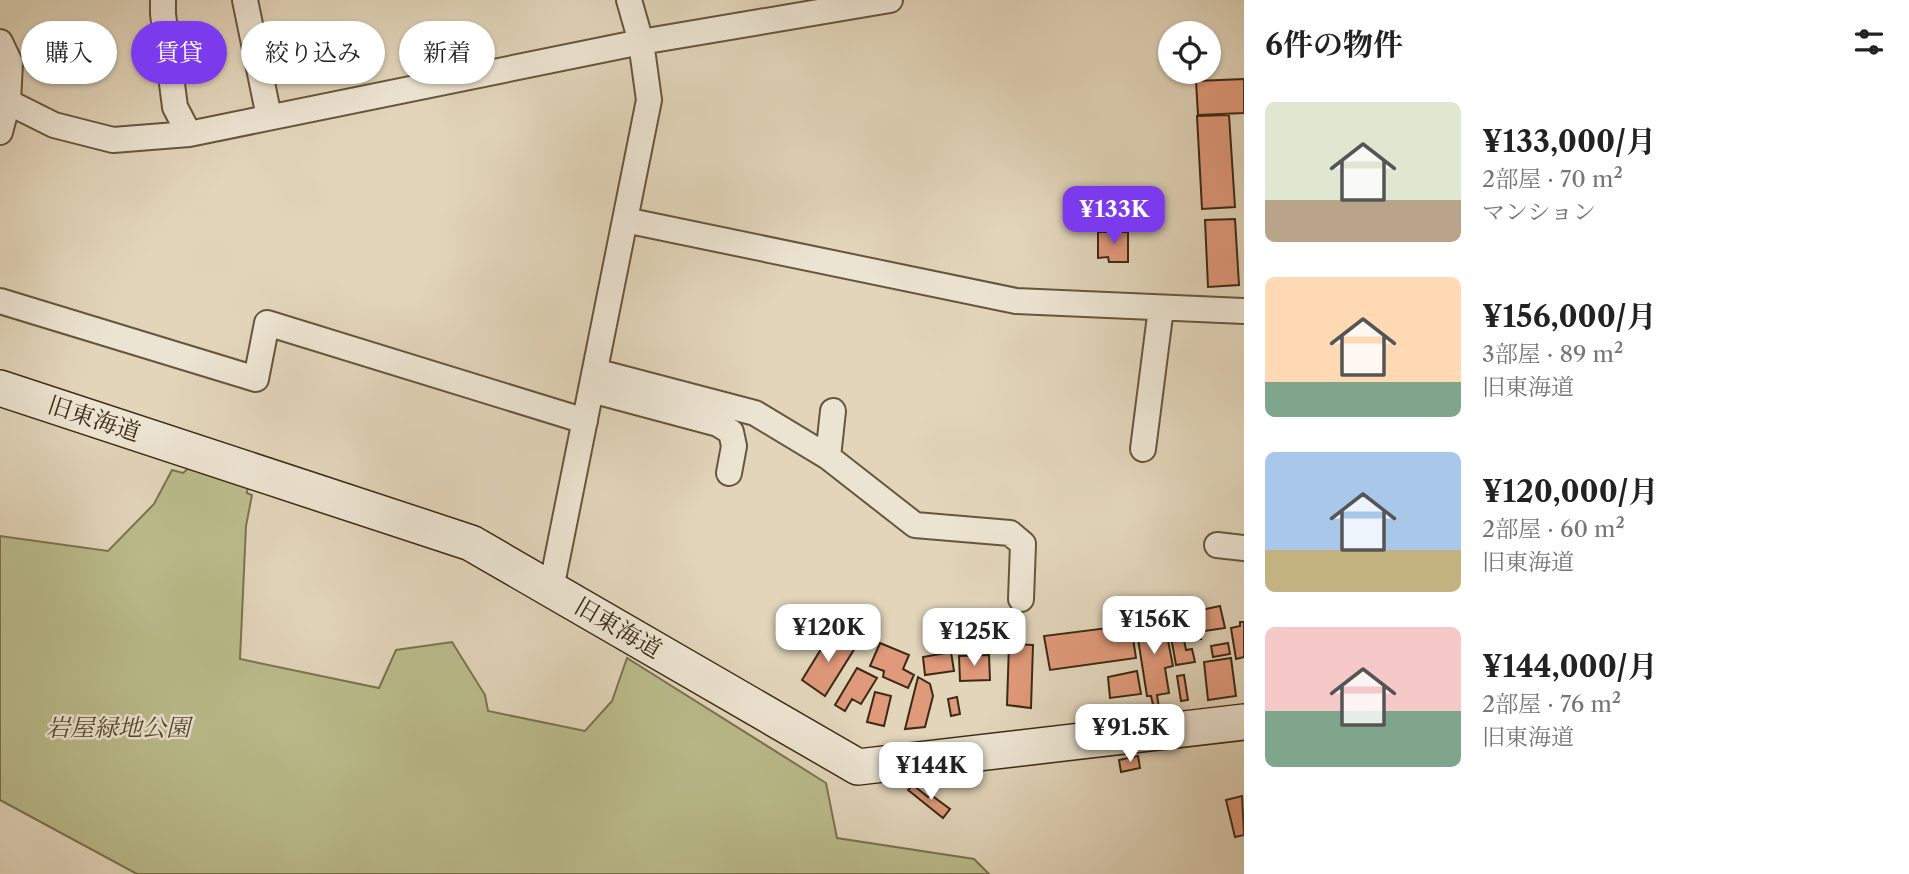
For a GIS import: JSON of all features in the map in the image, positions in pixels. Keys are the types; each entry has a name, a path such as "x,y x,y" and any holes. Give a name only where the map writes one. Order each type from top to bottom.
{"street":[{"path":"163,0 175,107 189,134"},
{"path":"246,0 270,117"},
{"path":"551,589 649,100 642,42 629,0"},
{"path":"8,102 54,125 113,140 189,134 642,42 845,4 890,0"},
{"path":"0,42 10,63 8,102 0,132"},
{"path":"625,220 1016,301 1244,311"},
{"path":"0,301 256,379 267,323 585,421"},
{"path":"1143,449 1161,308"},
{"path":"593,381 755,413 828,457 915,525 1010,533 1023,544 1021,599"},
{"path":"593,381 718,424 731,432 734,446 729,473"},
{"name":"旧東海道","path":"0,388 471,543 858,767 1244,722"},
{"path":"828,457 833,411"},
{"path":"1217,545 1244,548"}],"green space":[{"name":"岩屋緑地公園","path":"191,466 248,484 247,493 252,495 246,526 240,659 379,688 396,650 452,642 485,695 488,711 585,731 612,701 627,658 826,783 837,838 974,859 989,874 137,874 0,800 0,536 108,551 154,504 172,470 183,473"}],"building":[{"path":"1244,79 1244,113 1198,115 1196,84 1221,84 1221,80"},
{"path":"1229,115 1235,207 1202,209 1197,116"},
{"path":"1235,219 1239,285 1208,287 1205,220"},
{"path":"1098,232 1128,232 1128,262 1109,262 1108,257 1098,258"},
{"path":"1220,606 1225,628 1204,631 1201,610"},
{"path":"1182,607 1183,617 1194,615 1195,619 1198,619 1201,639 1184,640 1186,650 1192,649 1195,662 1176,665 1166,609"},
{"path":"1163,615 1173,666 1165,668 1169,693 1157,695 1159,708 1154,709 1151,696 1147,696 1135,620"},
{"path":"1240,622 1244,622 1244,657 1236,659 1231,628 1240,626"},
{"path":"1131,625 1136,658 1050,670 1044,636"},
{"path":"831,633 855,648 825,696 802,680"},
{"path":"880,643 909,655 903,669 914,675 908,688 883,677 884,671 870,666"},
{"path":"1228,643 1230,654 1213,657 1211,646"},
{"path":"1009,644 1033,645 1031,708 1007,705"},
{"path":"951,652 954,671 925,675 923,657"},
{"path":"989,655 990,680 960,681 959,656"},
{"path":"1231,658 1236,696 1208,700 1204,662"},
{"path":"857,668 877,678 861,704 852,699 845,711 835,705"},
{"path":"1137,671 1141,694 1110,698 1108,677"},
{"path":"1184,675 1188,700 1181,701 1177,676"},
{"path":"918,677 930,684 933,696 925,727 905,729"},
{"path":"875,692 891,696 884,726 867,722"},
{"path":"957,697 960,714 951,716 948,699"},
{"path":"1138,756 1140,768 1121,772 1119,760"},
{"path":"913,785 950,809 943,818 908,790"},
{"path":"1242,796 1244,835 1235,837 1226,800"}]}
